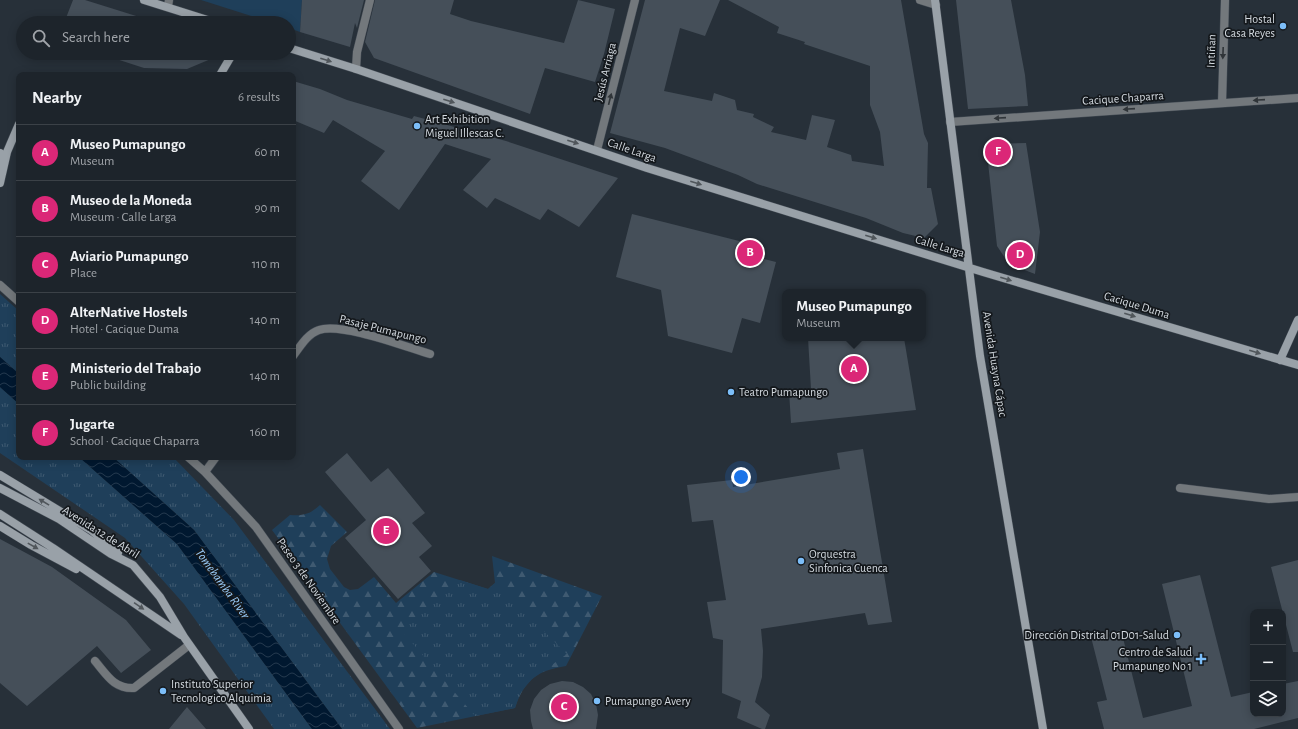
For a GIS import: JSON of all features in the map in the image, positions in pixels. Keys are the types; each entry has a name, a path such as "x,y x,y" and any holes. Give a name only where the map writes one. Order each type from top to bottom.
{"street":[{"path":"144,0 168,3 200,16"},
{"path":"356,69 357,52 370,0"},
{"name":"Jesús Arriaga","path":"597,150 635,0"},
{"path":"920,0 936,3"},
{"name":"Intiñan","path":"1222,103 1225,0"},
{"name":"Avenida Huayna Cápac","path":"936,3 980,356 1043,729"},
{"name":"Calle Larga","path":"296,50 356,69 647,168 968,267"},
{"path":"222,72 228,60"},
{"name":"Cacique Chaparra","path":"950,122 1298,98"},
{"path":"0,183 7,152 16,131"},
{"path":"0,153 2,174"},
{"name":"Cacique Duma","path":"968,267 1298,365"},
{"path":"0,285 16,299"},
{"path":"1280,360 1298,320"},
{"name":"Pasaje Pumapungo","path":"296,352 307,338 318,330 337,328 430,354"},
{"name":"Paseo 3 de Noviembre","path":"191,460 205,472 256,527 399,729"},
{"path":"205,472 214,460"},
{"path":"0,475 90,530 133,565"},
{"name":"Avenida 12 de Abril","path":"0,488 58,520 111,554 133,565 160,597 189,645 250,729"},
{"path":"1180,488 1269,499 1298,497"},
{"name":"Avenida 12 de Abril","path":"0,514 184,637"},
{"path":"0,526 31,545 107,585"},
{"path":"95,662 114,683 124,688 134,688 189,645"}],"green space":[{"path":"201,0 302,0 300,32 296,31 296,16 251,16"},
{"path":"0,294 16,308 16,371 0,357"},
{"path":"0,387 16,401 16,460 82,460 177,544 312,729 274,729 184,604 125,538 0,453"},
{"path":"116,460 176,460 234,520 390,729 342,729 194,530"},
{"path":"320,505 347,532 331,546 327,559 330,569 344,587 350,590 358,589 374,577 396,603 434,572 488,589 495,583 492,556 602,596 566,666 547,671 533,678 523,690 515,708 417,728 272,530 290,515 306,514"},
{"path":"460,580 488,589 495,583 567,654 532,679 520,693 515,708 475,716 401,630"}],"water":[{"path":"0,357 16,371 16,401 0,387"},
{"name":"Tomebamba River","path":"82,460 116,460 194,530 342,729 312,729 177,544"}],"building":[{"path":"73,0 85,0 136,16 67,16"},
{"path":"302,0 364,0 357,28 355,23 350,47 300,32"},
{"path":"375,0 454,0 450,14 471,21 564,43 578,0 615,9 604,54 595,82 545,68 530,114 374,58 365,42"},
{"path":"645,0 720,0 705,36 680,28 664,91 712,101 714,93 735,100 737,110 754,114 753,117 774,127 771,132 806,140 812,115 835,120 827,147 851,155 852,161 884,166 880,132 870,105 870,66 804,44 805,42 777,33 779,27 728,0 901,0 924,134 928,143 927,188 931,188 938,224 924,238 903,233 866,218 757,184 738,175 665,148 610,133"},
{"path":"956,0 1011,0 1025,75 1028,106 968,109"},
{"path":"119,60 208,60 187,69 144,68"},
{"path":"296,82 320,89 347,100 412,119 414,116 506,141 618,178 579,227 548,209 540,220 495,198 487,208 463,190 491,159 445,144 399,210 361,181 385,151 333,120 324,133 296,121"},
{"path":"1026,143 1040,232 1035,274 1009,264 997,246 986,144"},
{"path":"632,214 759,246 756,257 776,262 760,323 742,318 732,353 668,336 661,290 616,277"},
{"path":"808,341 904,341 916,410 791,423 789,391 811,389"},
{"name":"Orquestra Sinfonica Cuenca","path":"863,449 892,622 868,625 865,613 761,629 763,651 762,677 755,702 770,715 765,729 762,729 737,718 741,701 722,693 723,640 713,638 707,602 726,600 713,520 692,522 687,485 732,480 733,487 840,469 837,453"},
{"path":"347,453 371,482 388,468 425,513 412,523 432,546 419,557 431,571 398,599 345,538 366,520 325,472"},
{"path":"0,539 52,567 126,620 151,650 121,673 97,646 27,706 0,683"},
{"path":"1298,560 1298,652 1293,652 1286,625 1286,609 1282,609 1271,567"},
{"name":"Centro de Salud Pumapungo No 1","path":"1200,575 1231,697 1250,693 1250,717 1286,717 1286,683 1298,681 1298,718 1254,729 1104,729 1097,702 1107,700 1091,637 1121,630 1143,718 1192,706 1162,584"},
{"path":"562,681 573,682 583,687 591,694 596,704 598,715 596,729 533,729 530,710 534,699 541,690 550,684"},
{"path":"187,707 206,729 169,729"}],"place":[{"name":"Hostal Casa Reyes","path":"1283,26"},
{"name":"Art Exhibition Miguel Illescas C.","path":"417,126"},
{"name":"Jugarte","path":"998,152"},
{"name":"Museo de la Moneda","path":"750,253"},
{"name":"AlterNative Hostels","path":"1020,255"},
{"name":"Museo Pumapungo","path":"854,369"},
{"name":"Teatro Pumapungo","path":"731,392"},
{"name":"Ministerio del Trabajo","path":"386,531"},
{"name":"Orquestra Sinfonica Cuenca","path":"801,561"},
{"name":"Dirección Distrital 01D01-Salud","path":"1177,635"},
{"name":"Centro de Salud Pumapungo No 1","path":"1201,659"},
{"name":"Instituto Superior Tecnologico Alquimia","path":"163,691"},
{"name":"Pumapungo Avery","path":"597,701"},
{"name":"Aviario Pumapungo","path":"564,707"}]}
